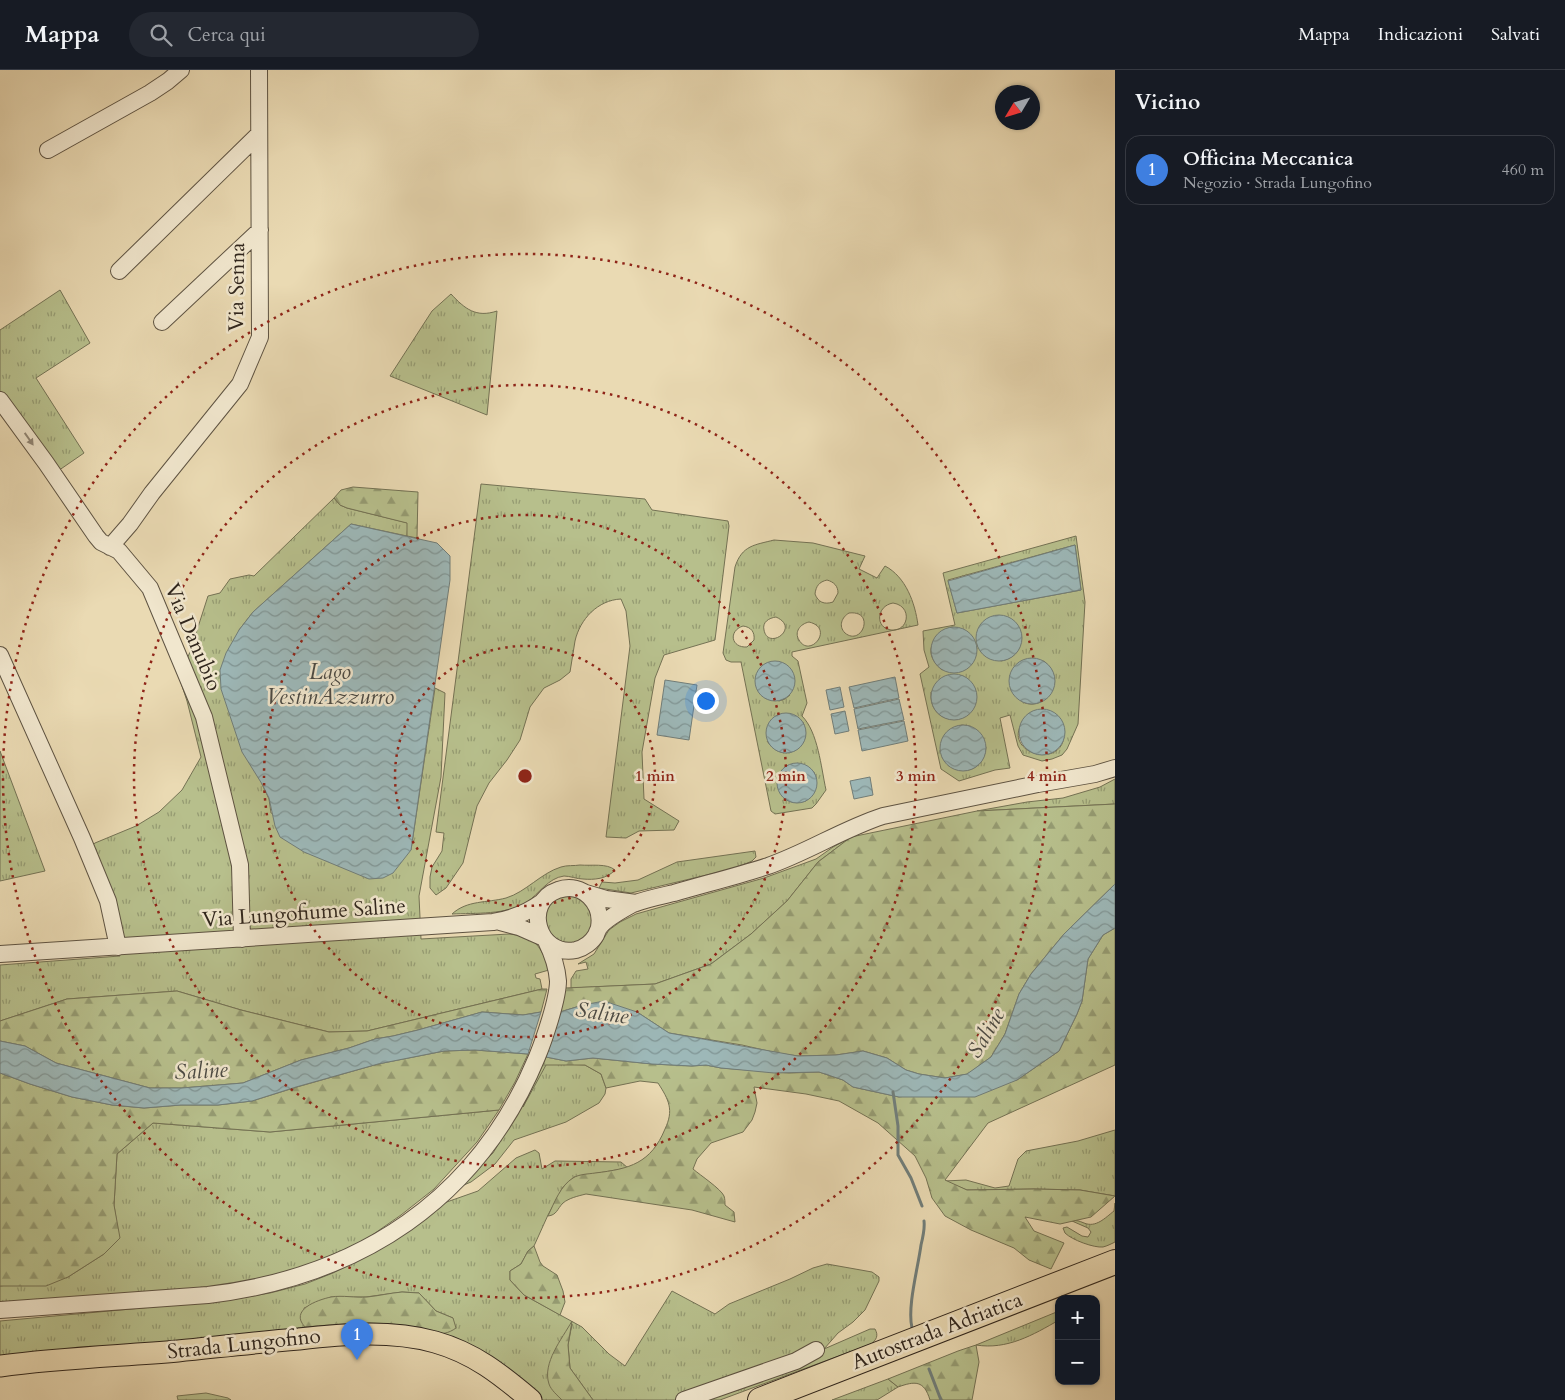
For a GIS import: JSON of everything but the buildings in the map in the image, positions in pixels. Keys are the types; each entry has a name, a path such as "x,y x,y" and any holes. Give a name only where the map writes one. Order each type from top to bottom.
{"highway":[{"name":"Autostrada Adriatica","path":"760,1400 877,1362 969,1326 1115,1262"},
{"name":"Autostrada Adriatica","path":"1069,1295 1115,1277"},
{"name":"Autostrada Adriatica","path":"969,1326 1055,1300"},
{"name":"Autostrada Adriatica","path":"800,1400 877,1362"}],"main road":[{"name":"Strada Lungofino","path":"0,1366 334,1335 377,1334 433,1341 462,1351 494,1370 531,1400"}],"street":[{"path":"48,150 150,93 181,70"},
{"name":"Via Senna","path":"110,547 240,384 260,337 259,70"},
{"path":"119,271 259,134"},
{"path":"162,322 260,230"},
{"name":"Via Danubio","path":"0,400 41,455 96,536 101,542 119,551 150,588 204,717 240,865 242,939"},
{"path":"0,655 82,838 108,901 118,947"},
{"path":"599,927 636,903 767,866 805,852 854,826 883,816 1096,774 1115,768"},
{"path":"559,977 553,958 539,930 537,920 538,911 547,896 559,889 573,888 606,899 636,903"},
{"path":"0,1310 208,1295 234,1292 282,1282 343,1259 382,1240 416,1218 453,1185 485,1148 515,1102 532,1070 544,1036 559,977 581,948 593,940 599,927 599,911 594,901 586,893"},
{"name":"Via Lungofiume Saline","path":"0,954 493,922 519,916 532,910 542,902"},
{"name":"Via Lungofiume Saline","path":"493,922 519,927 545,940"},
{"path":"545,940 552,946 566,951 581,948"},
{"path":"684,1400 796,1361 816,1350"}],"green space":[{"path":"60,290 90,343 36,378 84,453 55,473 0,394 0,330"},
{"path":"451,294 471,311 490,313 497,311 487,415 390,376 432,311"},
{"path":"481,484 645,499 652,510 728,521 729,526 715,640 664,655 655,678 642,752 644,799 679,821 674,830 639,831 626,838 606,837 630,646 626,611 621,599 613,600 598,607 586,618 577,633 570,672 560,680 544,688 530,707 520,740 489,783 477,806 463,863 446,888 436,895 430,888 430,877 432,867 442,851 444,833 436,832"},
{"path":"353,487 418,492 417,538 407,536 407,523 340,505 334,498 341,490"},
{"path":"334,498 340,505 347,508 408,523 407,536 351,524 253,612 239,630 262,784 269,799 271,813 411,850 435,688 445,693 441,777 419,896 421,939 509,934 531,940 540,949 549,970 535,974 536,978 540,979 542,989 367,1031 329,1032 241,1010 177,991 67,999 0,1021 0,965 120,956 87,849 95,843 136,826 159,812 182,790 201,757 179,677 190,652 208,596 220,593 230,579 249,575 254,576"},
{"path":"1076,536 1085,602 1078,724 1067,749 1062,755 1042,761 1023,755 1018,746 1010,715 1000,718 1010,768 995,770 959,781 941,769 920,674 929,667 924,650 923,631 955,625 943,573","holes":["1075,545 1081,590 957,613 948,580","998,616 1020,630 1020,646 1011,657 1001,661 978,647 979,631 988,620","952,627 965,631 974,640 977,649 942,670 933,659 931,649 934,642","1044,661 1052,670 1053,689 1041,702 1025,703 1013,692 1010,675","975,688 976,701 972,711 964,717 946,718 938,713 932,705 931,692","1040,710 1063,724 1064,739 1058,749 1049,754 1029,751 1021,744 1018,735 1022,723 1034,712","962,725 969,726 986,747 980,763 969,770 954,768 942,757 955,727"]},
{"path":"774,540 813,543 865,556 859,569 877,578 885,566 899,577 908,591 915,608 918,625 897,629 905,623 906,613 899,605 893,603 883,608 880,621 886,628 897,630 792,652 792,656 798,661 807,703 802,716 812,731 815,740 826,790 812,808 775,814 771,811 741,662 726,660 723,653 735,567 738,560 741,554 750,547","holes":["827,580 836,586 838,593 833,602 824,603 816,597 816,589 822,582","849,613 862,617 864,627 861,632 851,636 845,633 841,625 844,617","776,617 783,622 785,627 781,636 776,638 767,636 764,630 765,623 771,618","809,622 816,625 820,630 818,640 814,644 804,645 799,640 797,634 803,625","743,626 748,627 753,632 754,640 747,647 742,647 733,639 735,632","756,676 790,695 779,701 757,689","803,722 805,732 804,740 800,746 795,751 781,752 773,748 767,741","809,767 814,772 816,778 806,801 796,803 782,796"]},
{"path":"0,751 45,871 0,881"},
{"path":"1115,779 1115,804 977,811 1063,798 1100,787"},
{"path":"1115,804 1115,884 1064,934 1031,974 1019,994 1005,1034 991,1057 968,1074 945,1078 919,1074 906,1070 887,1058 863,1051 836,1055 798,1056 669,1033 637,1012 583,1005 560,1012 565,988 655,984 711,964 751,934 787,901 818,862 851,837 977,811"},
{"path":"851,837 818,862 787,901 751,934 711,964 655,984 571,988 571,979 576,971 588,969 586,962 578,964 594,954 609,930 620,922 636,914 764,878 816,859"},
{"path":"755,851 756,857 752,861 736,868 631,893 599,888 602,882 615,883 638,880 677,862"},
{"path":"580,865 603,866 615,870 604,877 596,879 558,877 548,883 527,902 510,909 452,914 464,906 499,900 513,895 561,867"},
{"path":"565,894 586,900 594,920 587,935 579,941 570,943 554,936 548,929 545,920 546,911 552,901"},
{"path":"1115,928 1115,1065 988,1123 945,1180 967,1190 1080,1190 1115,1196 1091,1217 1060,1224 1025,1217 1034,1231 1064,1243 1051,1269 1029,1260 1014,1248 971,1230 945,1216 932,1198 926,1178 915,1156 878,1123 839,1101 806,1094 754,1087 757,1103 752,1120 743,1132 711,1143 697,1159 693,1169 722,1193 725,1205 734,1212 735,1222 692,1210 586,1194 565,1201 555,1213 548,1216 561,1190 573,1178 619,1169 646,1157 659,1140 668,1122 670,1111 665,1095 658,1083 640,1081 606,1088 601,1074 585,1065 546,1065 523,1107 546,1057 566,1061 593,1058 652,1064 706,1065 721,1068 789,1073 819,1072 843,1080 853,1087 899,1097 1017,1080 1059,1051 1082,1001 1088,959 1103,935"},
{"path":"547,989 541,1012 523,1015 482,1012 301,1060 243,1083 182,1088 150,1088 56,1063 25,1046 0,1041 0,1021 67,999 177,991 241,1010 329,1032 367,1031"},
{"path":"475,1050 528,1054 499,1110 270,1132 153,1123 117,1154 114,1205 120,1238 104,1254 68,1277 46,1286 0,1286 0,1073 72,1097 112,1105 144,1108 218,1105 252,1101 378,1064 444,1051"},
{"path":"543,1063 585,1065 601,1074 606,1088 605,1094 599,1103 566,1122 514,1140 495,1164 471,1182 459,1187 493,1153 520,1109"},
{"path":"499,1110 477,1142 434,1189 365,1240 304,1268 244,1283 0,1303 0,1286 68,1277 104,1254 119,1238 114,1205 117,1154 153,1123 270,1132"},
{"path":"1115,1130 1115,1196 1080,1190 967,1190 944,1181 966,1180 995,1188 1009,1186 1018,1159 1026,1151 1078,1141"},
{"path":"535,1150 539,1153 542,1169 555,1161 621,1162 628,1168 574,1177 563,1187 534,1246 528,1251 521,1264 510,1271 510,1280 524,1295 582,1327 609,1354 625,1366 672,1291 715,1314 729,1304 813,1268 827,1264 872,1272 879,1277 879,1281 865,1310 838,1333 824,1349 870,1329 875,1329 876,1339 871,1344 720,1400 593,1400 570,1368 568,1345 572,1324 555,1393 562,1400 539,1400 443,1335 453,1318 436,1311 419,1293 402,1292 366,1297 331,1297 304,1308 306,1327 169,1342 0,1356 0,1321 229,1300 270,1293 305,1284 333,1273 374,1252 441,1204 478,1191 516,1158"},
{"path":"1115,1203 1115,1242 1103,1247 1094,1246 1078,1241 1065,1233 1063,1228 1067,1227 1082,1236 1088,1237 1091,1232 1088,1228 1072,1221 1088,1224 1096,1223 1114,1211"},
{"path":"534,1246 543,1266 557,1275 565,1302 560,1315 524,1295 510,1280 510,1271 521,1264 528,1251"},
{"path":"402,1292 419,1293 436,1311 453,1318 456,1328 440,1334 413,1327 386,1324 359,1323 305,1327 301,1321 300,1316 307,1307 325,1298 340,1296 367,1297"},
{"path":"1055,1313 1055,1322 1019,1340 998,1345 976,1345"},
{"path":"572,1321 568,1345 570,1368 593,1400 562,1400 549,1384 548,1368 554,1351"},
{"path":"976,1345 979,1362 972,1400 930,1400 925,1389 918,1384 914,1383 898,1387 888,1379 958,1351"},
{"path":"888,1379 898,1387 877,1400 832,1400"},
{"path":"206,1393 231,1400 178,1400 177,1396"}],"water":[{"name":"Lago VestinAzzurro","path":"351,524 437,543 450,556 450,580 411,850 393,873 383,878 369,879 304,852 280,837 275,826 269,798 242,752 221,689 220,670 226,653 239,630 253,612"},
{"path":"1075,545 1081,590 957,613 948,581"},
{"path":"999,615 1012,619 1018,625 1022,638 1018,651 1012,657 999,661 986,657 980,651 976,638 980,625 986,619"},
{"path":"954,627 967,631 973,637 977,650 973,663 967,669 954,673 941,669 935,663 931,650 935,637 941,631"},
{"path":"1032,658 1045,662 1051,668 1055,681 1051,694 1045,700 1032,704 1019,700 1013,694 1009,681 1013,668 1019,662"},
{"path":"779,661 786,664 792,670 795,681 794,689 786,698 779,701 771,701 764,698 756,689 755,677 758,670 767,662"},
{"path":"954,674 967,678 973,684 977,697 973,710 967,716 954,720 941,716 935,710 931,697 935,684 941,678"},
{"path":"895,677 899,698 854,708 849,687"},
{"path":"665,680 697,685 689,740 657,735"},
{"path":"840,687 844,707 830,710 826,690"},
{"path":"899,699 904,720 858,729 854,709"},
{"path":"1042,709 1055,713 1061,719 1065,732 1061,745 1055,751 1042,755 1029,751 1023,745 1019,732 1023,719 1029,713"},
{"path":"845,711 849,731 835,734 831,714"},
{"path":"790,713 797,716 803,722 806,733 805,741 797,750 790,753 782,753 775,750 767,741 766,729 769,722 778,714"},
{"path":"904,721 908,741 862,751 858,730"},
{"path":"963,725 976,729 982,735 986,748 982,761 976,767 963,771 950,767 944,761 940,748 944,735 950,729"},
{"path":"801,763 808,766 814,772 817,783 816,791 808,800 801,803 793,803 786,800 778,791 777,779 780,772 789,764"},
{"path":"870,777 873,795 854,799 850,781"},
{"name":"Saline","path":"1115,884 1115,928 1103,935 1088,959 1082,1001 1059,1051 1017,1080 975,1097 899,1097 853,1087 843,1080 819,1072 774,1073 706,1065 652,1064 593,1058 566,1061 546,1057 560,1012 604,1001 637,1012 669,1033 798,1056 836,1055 863,1051 887,1058 906,1070 919,1074 945,1078 967,1074 991,1057 1005,1034 1019,994 1031,974 1064,934"},
{"path":"482,1012 523,1015 541,1012 528,1054 475,1050 444,1051 378,1064 252,1101 218,1105 144,1108 112,1105 72,1097 0,1073 0,1041 25,1046 56,1063 150,1088 182,1088 243,1083 301,1060"}],"waterway":[{"path":"893,1092 898,1126 898,1155 911,1178 922,1206"},
{"path":"912,1328 912,1299 924,1233 924,1221"},
{"path":"929,1369 941,1400"}],"place":[{"name":"Officina Meccanica","path":"357,1360"}]}
